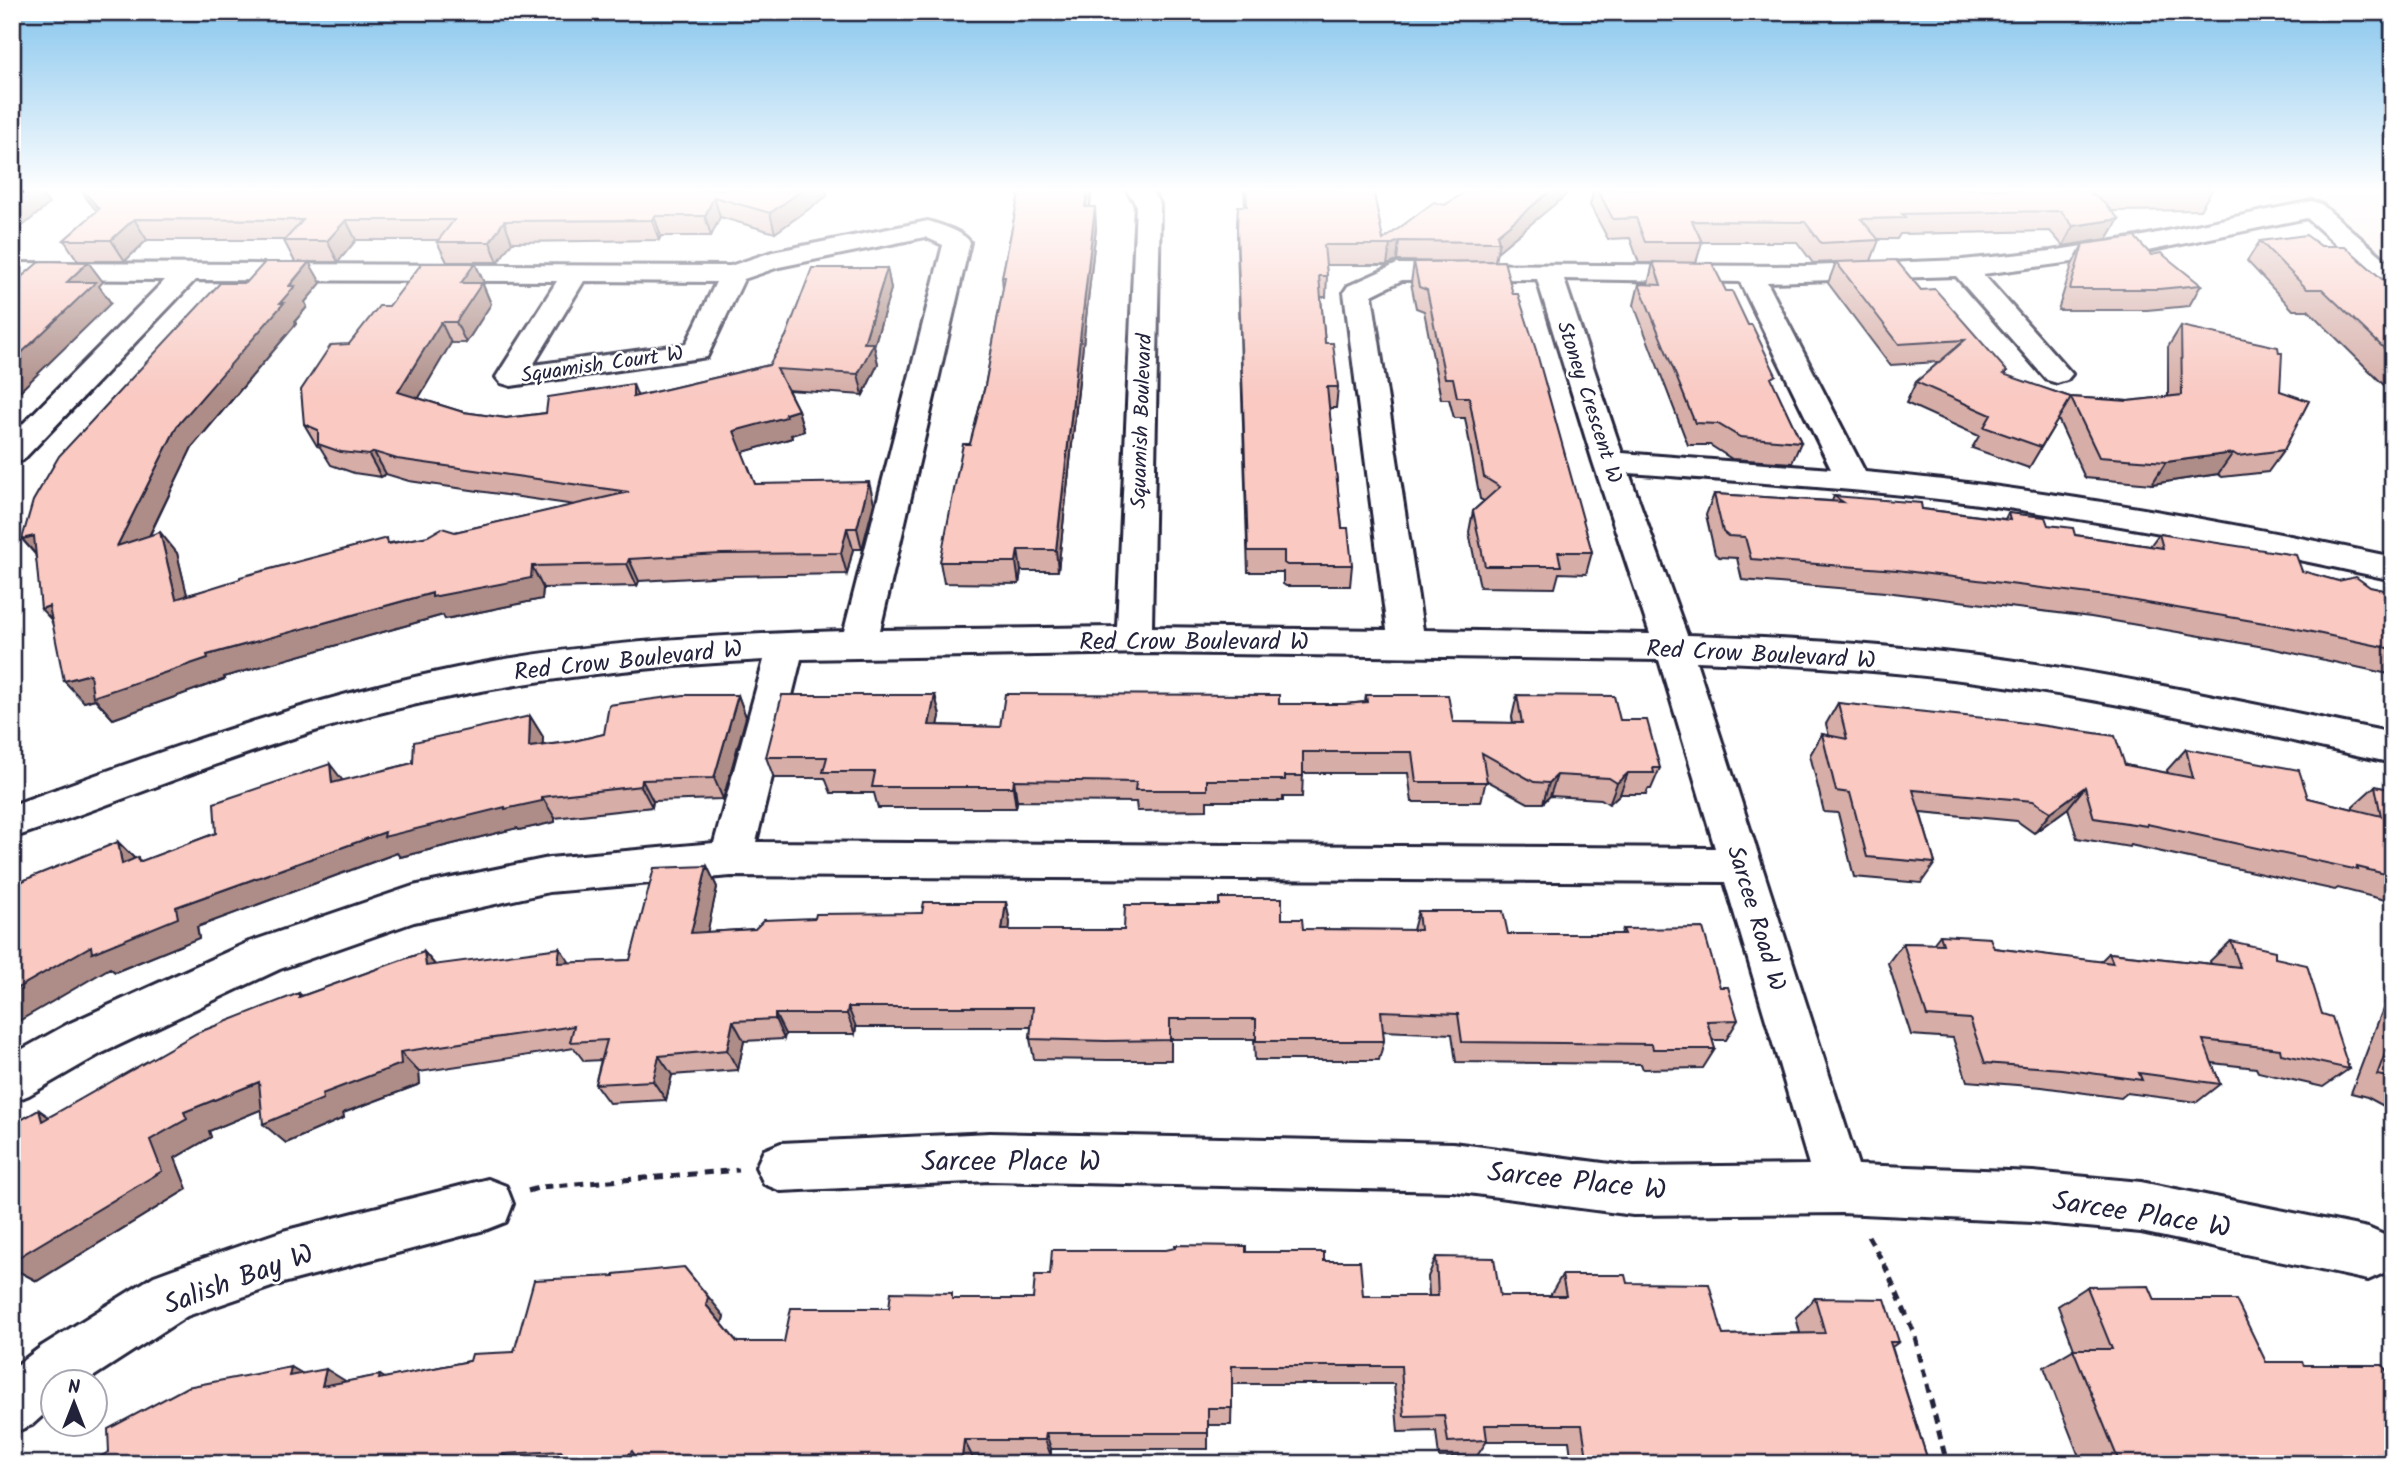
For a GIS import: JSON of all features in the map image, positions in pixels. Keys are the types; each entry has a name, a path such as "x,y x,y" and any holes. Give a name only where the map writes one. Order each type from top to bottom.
{"street":[{"path":"12,271 733,274 783,258"},
{"path":"859,644 953,258"},
{"name":"Squamish Boulevard","path":"1134,639 1147,258"},
{"path":"1407,643 1358,292 1397,272 1839,274 1963,268 2042,258"},
{"path":"2368,258 2393,280"},
{"path":"1963,268 2057,374"},
{"name":"Stoney Crescent W","path":"1548,271 1609,462 1673,647"},
{"path":"12,453 188,272"},
{"path":"1749,273 1853,480"},
{"name":"Squamish Court W","path":"575,274 511,377 697,351 733,274"},
{"path":"1609,462 1853,480 2000,497 2186,525 2393,569"},
{"name":"Red Crow Boulevard W","path":"12,822 187,758 322,715 437,685 560,663 786,645 1134,639 1673,647 1843,657 1979,670 2272,722 2393,748"},
{"path":"732,859 786,645"},
{"name":"Sarcee Road W","path":"1673,647 1842,1189"},
{"path":"12,1080 84,1039 265,955 413,904 549,875 732,859 1741,865"},
{"name":"Sarcee Place W","path":"781,1167 990,1157 1345,1164 1453,1167 1633,1191 1842,1189 2033,1197 2141,1207 2368,1254"},
{"name":"Salish Bay W","path":"12,1405 61,1365 173,1295 283,1257 488,1204"}],"path":[{"path":"488,1204 541,1187 781,1167"},
{"path":"1842,1189 1885,1266 1914,1333 1947,1464"}],"shaded area":[{"path":"2368,258 2393,258 2393,280"}],"building":[{"path":"1006,258 1089,258 1056,550 1018,550 1016,562 940,562 963,444 970,444 985,386 1005,277 1002,277"},
{"path":"1238,258 1325,258 1327,276 1319,276 1325,343 1333,343 1338,387 1327,387 1342,528 1348,528 1352,565 1287,565 1284,563 1284,551 1248,551"},
{"path":"2079,258 2167,258 2201,285 2159,289 2070,289"},
{"path":"2277,258 2358,258 2393,289 2393,357 2322,289 2307,289"},
{"path":"1896,260 1921,290 1935,289 2007,371 2003,374 2070,397 2128,401 2182,395 2181,326 2278,347 2279,353 2282,353 2280,391 2309,401 2284,450 2238,456 2233,453 2166,462 2099,457 2071,398 2041,447 1984,427 1991,415 1916,382 1965,340 1899,344 1836,262"},
{"path":"40,261 88,262 67,282 96,282 12,362 12,285"},
{"path":"1504,261 1513,294 1518,294 1536,350 1592,552 1558,552 1561,566 1485,566 1473,511 1500,487 1484,477 1469,397 1457,397 1453,378 1445,378 1427,290 1419,287 1414,262"},
{"path":"265,262 309,262 289,286 295,286 280,303 284,303 177,426 117,546 160,532 176,599 240,577 387,538 388,544 428,536 442,528 455,532 629,492 397,459 374,452 369,455 341,452 318,444 318,430 304,424 301,390 331,345 349,344 379,306 389,306 422,263 475,263 461,283 482,283 456,322 441,322 398,392 463,412 506,418 546,413 548,397 633,384 633,397 769,365 786,336 812,268 887,268 864,343 874,343 858,374 777,369 798,410 785,414 786,417 734,431 755,484 869,482 857,528 847,528 841,553 721,554 629,559 627,564 532,566 531,578 432,597 432,593 207,655 208,658 93,697 90,674 64,681 49,606 41,609 34,536 22,539 33,501 59,456 220,283 246,283"},
{"path":"1653,262 1712,263 1726,291 1732,291 1748,325 1752,325 1776,375 1771,378 1801,442 1740,437 1718,424 1695,423 1639,284 1661,285"},
{"path":"1714,494 1843,502 1834,496 1921,503 1922,509 2010,520 2008,513 2045,517 2048,525 2073,528 2075,535 2163,548 2159,534 2296,555 2302,571 2338,581 2356,577 2370,587 2393,592 2393,649 2288,627 2106,596 1897,570 1751,559 1745,537 1728,536 1723,532"},
{"path":"1005,694 1279,695 1279,704 1367,702 1366,695 1448,695 1453,722 1522,723 1517,695 1614,696 1620,720 1647,720 1660,768 1653,768 1654,773 1628,773 1617,783 1609,778 1557,775 1549,783 1534,782 1482,753 1487,782 1416,782 1412,752 1303,752 1303,776 1285,776 1285,780 1207,780 1207,790 1135,790 1136,782 1014,780 1013,787 872,787 875,772 823,772 827,757 766,757 782,695 935,695 929,725 1000,727"},
{"path":"684,695 738,695 714,778 642,780 641,786 542,797 542,801 505,807 384,837 385,832 176,907 178,918 92,953 91,946 12,991 12,886 29,878 118,842 122,864 138,857 139,862 216,833 214,803 330,764 332,783 413,763 414,742 530,716 529,747 570,742 604,734 609,705"},
{"path":"1838,703 2004,720 2115,736 2125,765 2193,778 2186,749 2299,770 2308,798 2381,816 2375,786 2393,790 2393,876 2147,824 2094,818 2085,787 2051,812 2033,801 1913,790 1935,863 1867,857 1850,793 1836,791 1822,734 1847,739"},
{"path":"707,866 691,933 755,929 764,920 815,918 816,914 922,913 924,902 1006,902 1002,930 1124,930 1125,905 1219,905 1219,898 1282,898 1282,919 1302,919 1303,929 1420,930 1418,911 1503,911 1508,934 1625,934 1623,929 1703,928 1720,987 1728,987 1738,1020 1707,1021 1715,1049 1653,1049 1652,1044 1462,1042 1458,1014 1381,1011 1384,1041 1256,1041 1256,1019 1170,1019 1170,1040 1106,1041 1030,1039 1033,1007 848,1007 847,1014 775,1014 775,1019 733,1021 727,1050 659,1056 653,1081 595,1084 607,1040 570,1042 574,1026 400,1052 401,1064 322,1094 323,1099 263,1124 259,1082 184,1112 187,1119 150,1140 162,1171 12,1261 12,1125 39,1110 42,1121 197,1033 299,993 299,997 424,952 426,966 560,948 558,963 630,960 654,868"},
{"path":"1940,935 1990,938 1994,948 2113,963 2109,953 2240,967 2231,941 2275,951 2275,958 2307,965 2322,1014 2332,1017 2349,1069 2281,1054 2280,1049 2203,1040 2220,1084 2139,1073 2142,1080 2061,1069 1985,1063 1970,1019 1927,1016 1903,943 1943,944"},
{"path":"2393,1032 2393,1078 2377,1075"},
{"path":"1175,1245 1246,1246 1246,1252 1324,1252 1324,1261 1360,1261 1363,1296 1438,1296 1436,1257 1494,1258 1500,1296 1566,1296 1562,1275 1625,1275 1627,1283 1709,1284 1723,1335 1825,1333 1815,1298 1885,1299 1899,1342 1890,1342 1929,1464 1587,1458 1582,1425 1485,1425 1487,1440 1448,1442 1444,1415 1404,1416 1401,1366 1232,1366 1232,1408 1208,1408 1208,1433 1046,1433 1045,1440 964,1440 962,1457 936,1458 935,1464 901,1464 902,1458 824,1458 823,1464 641,1464 632,1451 620,1464 570,1464 561,1451 503,1454 500,1464 87,1464 109,1452 108,1429 187,1387 291,1367 289,1376 326,1369 322,1386 380,1375 379,1379 470,1361 472,1354 514,1352 534,1280 614,1276 684,1267 708,1297 706,1305 737,1342 784,1342 791,1308 889,1308 891,1292 952,1293 952,1299 1033,1299 1035,1275 1050,1275 1052,1250 1175,1248"},
{"path":"2149,1286 2155,1300 2236,1300 2266,1362 2383,1365 2393,1382 2393,1464 2120,1464 2073,1349 2112,1349 2087,1287"}]}
